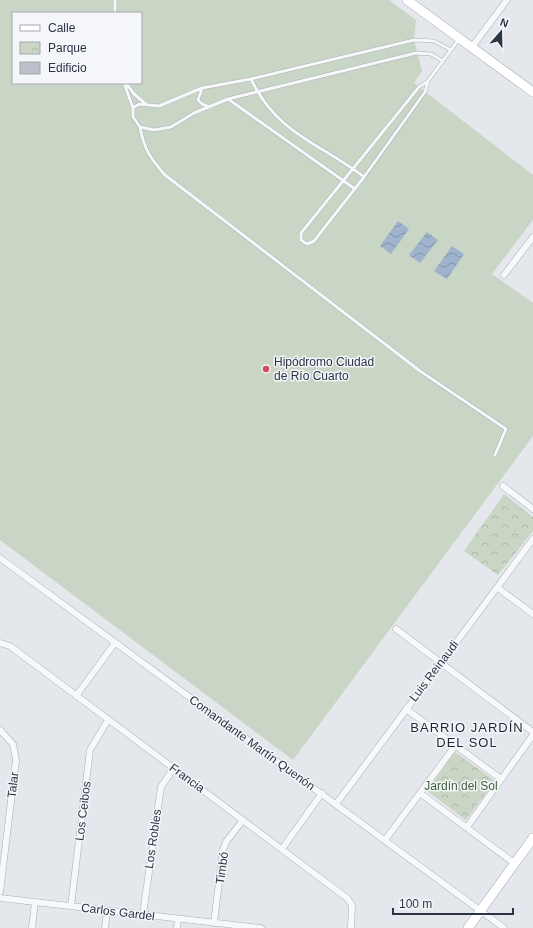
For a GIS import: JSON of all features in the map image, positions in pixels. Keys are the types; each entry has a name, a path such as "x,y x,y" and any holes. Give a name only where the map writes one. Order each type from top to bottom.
{"main road":[{"path":"407,0 533,92"},
{"path":"468,928 533,838"}],"street":[{"path":"472,47 507,0"},
{"path":"504,275 532,239"},
{"path":"503,486 533,509"},
{"name":"Luis Reinaudi","path":"336,804 440,662 498,588 533,539"},
{"name":"Comandante Martín Quenón","path":"0,558 504,928"},
{"path":"498,588 533,614"},
{"path":"396,629 533,732"},
{"name":"Francia","path":"0,643 10,646 347,898 352,905 352,928"},
{"path":"76,696 115,643"},
{"path":"406,709 501,779"},
{"name":"Los Ceibos","path":"71,906 90,750 108,720"},
{"name":"Talar","path":"0,730 13,744 16,753 0,892"},
{"path":"467,826 533,735"},
{"path":"385,840 455,746"},
{"name":"Los Robles","path":"142,914 161,787 174,768"},
{"path":"282,849 322,793"},
{"path":"420,793 467,826 514,863"},
{"name":"Timbó","path":"214,923 226,842 243,820"},
{"name":"Carlos Gardel","path":"0,898 261,928"},
{"path":"32,928 35,902"},
{"path":"105,928 107,911"},
{"path":"177,928 178,919"}],"lane":[{"path":"115,0 115,12"},
{"path":"428,81 426,92 355,189 314,241 308,244 301,240 301,233 342,180 419,87 428,81 460,39"},
{"path":"132,108 139,104 159,106 202,88 414,40 434,41 451,50"},
{"path":"140,127 154,130 171,127 228,99 416,53 431,54 443,61"},
{"path":"251,78 257,92 274,114 296,134 364,177"},
{"path":"125,84 133,117 140,127 143,144 148,155 165,174 420,371 506,429 494,455"},
{"path":"126,84 134,94 146,104"},
{"path":"202,88 198,100 202,104 209,107"},
{"path":"228,99 355,189"}],"green space":[{"name":"Hipódromo Ciudad de Río Cuarto","path":"0,0 389,0 416,20 414,40 422,71 414,83 533,175 533,220 492,274 533,303 533,436 293,760 0,540"},
{"path":"504,494 533,517 533,531 498,575 464,551"},
{"name":"Jardín del Sol","path":"455,752 495,781 466,820 427,791"}],"water":[{"path":"398,221 409,229 391,254 380,246"},
{"path":"427,232 438,240 420,263 409,255"},
{"path":"452,246 464,254 447,279 434,271"}],"building":[{"path":"459,781 465,785 461,791 455,787"}],"place":[{"name":"Hipódromo Ciudad de Río Cuarto","path":"266,369"}],"district":[{"name":"BARRIO JARDÍN DEL SOL","path":"467,734"}]}
